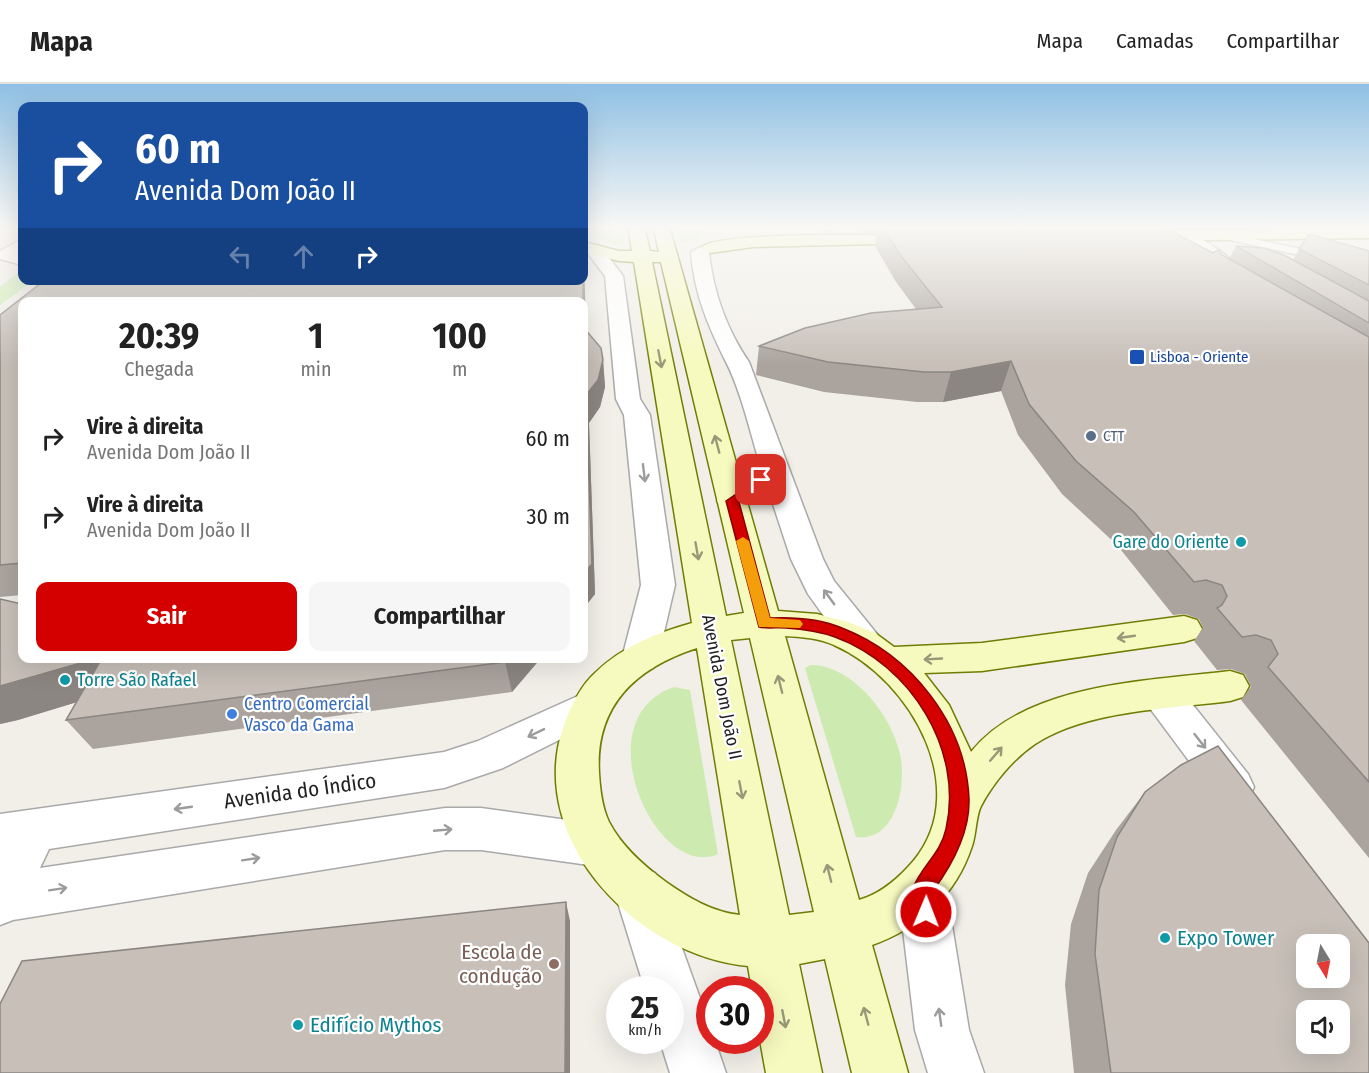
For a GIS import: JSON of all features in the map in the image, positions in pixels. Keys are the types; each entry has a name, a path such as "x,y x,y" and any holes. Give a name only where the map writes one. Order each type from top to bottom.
{"main road":[{"name":"Avenida Dom João II","path":"645,272 794,1073"},
{"path":"673,272 880,1073"},
{"path":"764,623 786,623 837,631 876,653 916,687 938,719 955,758 960,800 955,832 943,860 922,888 886,915 808,940 736,940 702,930 667,913 625,881 596,845 582,810 576,778 578,746 589,707 602,688 640,658 664,644 711,629 764,623"},
{"path":"876,653 982,657 1184,629"},
{"path":"960,800 1000,749 1026,729 1075,708 1230,686"}],"street":[{"path":"610,272 614,276 628,399 637,415 658,585 640,658"},
{"path":"702,272 727,348 738,362 807,559 820,586 876,653"},
{"path":"619,318 650,302"},
{"path":"732,501 776,470"},
{"path":"1163,696 1210,755 1258,824"},
{"name":"Avenida do Índico","path":"18,832 444,770 488,756 589,707"},
{"path":"18,832 1,899 445,829 481,829 596,845"},
{"path":"922,888 942,1030 956,1073"},
{"path":"638,890 698,1073"}],"green space":[{"path":"18,273 18,285 28,285 0,305 0,286"},
{"path":"811,665 827,667 856,683 879,709 896,739 902,767 900,795 889,822 881,831 870,836 856,837 805,668"},
{"path":"674,687 690,690 718,854 695,856 672,844 653,822 638,793 631,761 633,730 647,704"}],"building":[{"name":"Gare do Oriente","path":"914,272 1253,272 1369,337 1369,782 1268,667 1278,654 1271,640 1256,635 1242,637 1217,608 1222,605 1227,596 1222,585 1206,580 1194,582 1134,512 1076,461 1029,404 1011,361 951,372 924,372 828,362 759,346 805,328 871,313 942,307"},
{"path":"1281,272 1316,272 1369,301 1369,323"},
{"path":"1344,272 1369,272 1369,285"},
{"path":"39,285 583,285 583,297 23,297"},
{"path":"18,301 18,563 0,565 0,315"},
{"path":"588,333 601,348 603,360 598,380 588,392"},
{"path":"588,451 592,564 588,568"},
{"path":"0,599 18,603 18,663 80,663 0,686"},
{"path":"99,663 497,663 66,720"},
{"name":"Expo Tower","path":"1218,746 1369,943 1369,1073 1111,1073 1095,954 1099,890 1117,837 1145,792 1181,765"},
{"name":"Edifício Mythos","path":"566,902 565,1073 0,1073 0,1004 22,961"}],"slow traffic":[{"path":"743,541 764,623 795,624"}],"place":[{"name":"Lisboa - Oriente","path":"1137,357"},
{"name":"CTT","path":"1091,436"},
{"name":"Gare do Oriente","path":"1241,542"},
{"name":"Torre São Rafael","path":"65,680"},
{"name":"Centro Comercial Vasco da Gama","path":"232,714"},
{"name":"Expo Tower","path":"1165,938"},
{"name":"Escola de condução","path":"554,964"},
{"name":"Edifício Mythos","path":"298,1025"}],"route":[{"path":"761,480 732,501 764,623 786,623 837,631 864,644 916,687 938,719 955,758 960,800 955,832 943,860 922,888 926,912"}]}
